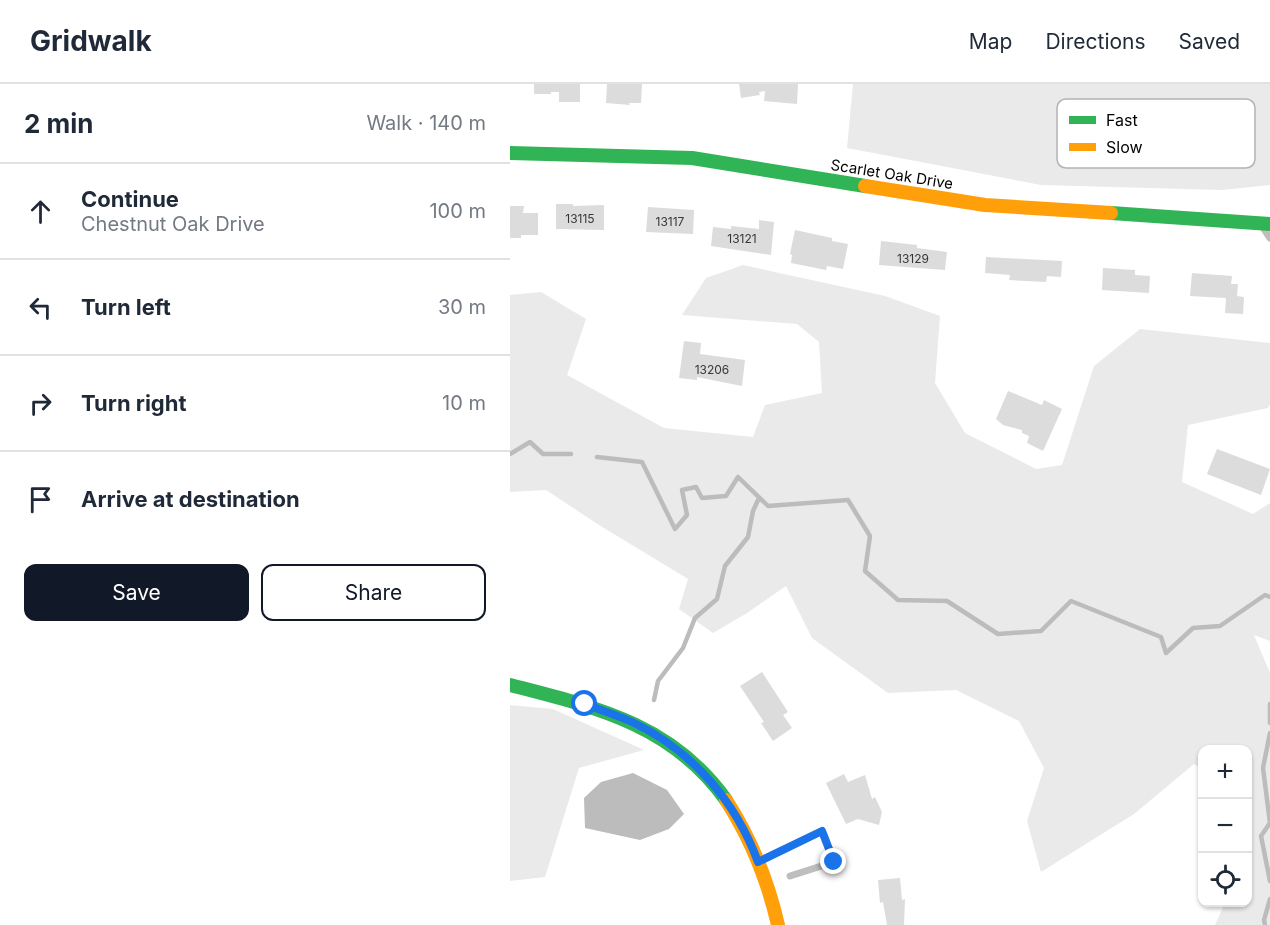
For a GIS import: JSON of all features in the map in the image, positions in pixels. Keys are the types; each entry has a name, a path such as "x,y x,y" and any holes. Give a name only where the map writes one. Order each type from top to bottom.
{"street":[{"name":"Scarlet Oak Drive","path":"510,153 692,158 985,205 1265,224"},
{"path":"510,685 585,704 633,722 678,750 716,785 748,837 775,909 778,925"}],"lane":[{"path":"1265,224 1270,238"},
{"path":"758,862 822,831 834,862 790,876"}],"shaded area":[{"path":"853,84 1270,84 1270,185 1222,190 1041,185 847,148"},
{"path":"743,265 885,296 940,316 935,383 965,433 1036,469 1062,465 1094,366 1140,329 1270,343 1270,404 1268,408 1188,425 1182,482 1253,514 1270,503 1270,641 1254,635 1270,673 1270,925 1215,925 1223,907 1252,907 1252,745 1198,745 1198,766 1194,764 1134,814 1041,872 1027,821 1044,768 1019,721 956,690 888,693 812,638 786,586 713,633 679,609 688,579 546,490 510,492 510,295 541,292 586,319 567,375 664,428 753,437 765,405 822,393 819,342 797,324 682,315 706,278"},
{"path":"510,705 553,709 644,750 579,768 545,877 510,881"},
{"path":"633,773 667,790 684,814 669,829 640,840 585,828 584,798 601,782"}],"building":[{"path":"534,84 580,84 580,102 559,102 559,92 534,94"},
{"path":"607,84 642,84 641,103 629,103 630,105 606,103"},
{"path":"739,84 798,84 797,104 764,101 765,91 759,92 760,95 741,98"},
{"path":"556,204 604,205 604,230 556,229"},
{"path":"510,206 524,206 523,213 538,213 538,235 521,235 521,238 510,238"},
{"path":"648,207 694,210 693,234 646,232"},
{"path":"759,220 774,222 771,255 711,246 713,227 759,229"},
{"path":"795,230 848,244 843,269 827,266 826,270 791,263 792,255 790,254"},
{"path":"881,241 917,245 917,248 947,252 945,270 879,265"},
{"path":"986,257 1062,261 1061,277 1047,276 1046,282 1009,280 1010,275 985,273"},
{"path":"1103,268 1135,270 1135,275 1150,276 1149,293 1102,290"},
{"path":"1192,273 1232,276 1231,284 1238,284 1237,296 1244,297 1243,314 1225,313 1226,298 1190,296"},
{"path":"684,341 701,343 700,354 745,360 742,386 697,377 697,380 679,378"},
{"path":"1008,391 1042,405 1044,400 1062,409 1043,451 1027,443 1029,436 1022,433 1022,430 1003,425 996,419"},
{"path":"1217,449 1270,469 1261,495 1207,474"},
{"path":"762,672 788,712 783,715 792,728 773,741 761,723 764,722 740,686"},
{"path":"844,774 848,782 865,775 872,799 875,797 882,812 879,825 858,819 846,824 826,783"},
{"path":"900,878 902,900 905,899 904,925 887,925 883,902 880,903 878,880"}],"waterway":[{"path":"510,454 530,442 543,454 571,454"},
{"path":"597,457 642,462 675,529 687,515 682,490 696,487 702,498 726,496 738,477 768,506 848,500 870,536 865,571 898,600 947,601 998,634 1041,631 1071,601 1161,637 1166,653 1193,628 1220,626 1265,595 1270,597"},
{"path":"654,700 658,681 683,648 695,618 717,599 725,566 748,537 753,511 759,498"},
{"path":"1270,704 1270,723"},
{"path":"1270,733 1263,768 1270,823 1261,836 1270,881"},
{"path":"1265,925 1264,920 1270,899"}],"traffic: fast":[{"path":"510,153 692,158 865,186"},
{"path":"1111,213 1270,224"},
{"path":"510,685 572,702 630,722 681,753 705,774 726,800"}],"traffic: slow":[{"path":"865,186 985,205 1111,213"},
{"path":"726,800 758,861 778,925"}],"route":[{"path":"585,704 633,722 678,750 716,785 748,837 758,862 822,831 834,862"}]}
